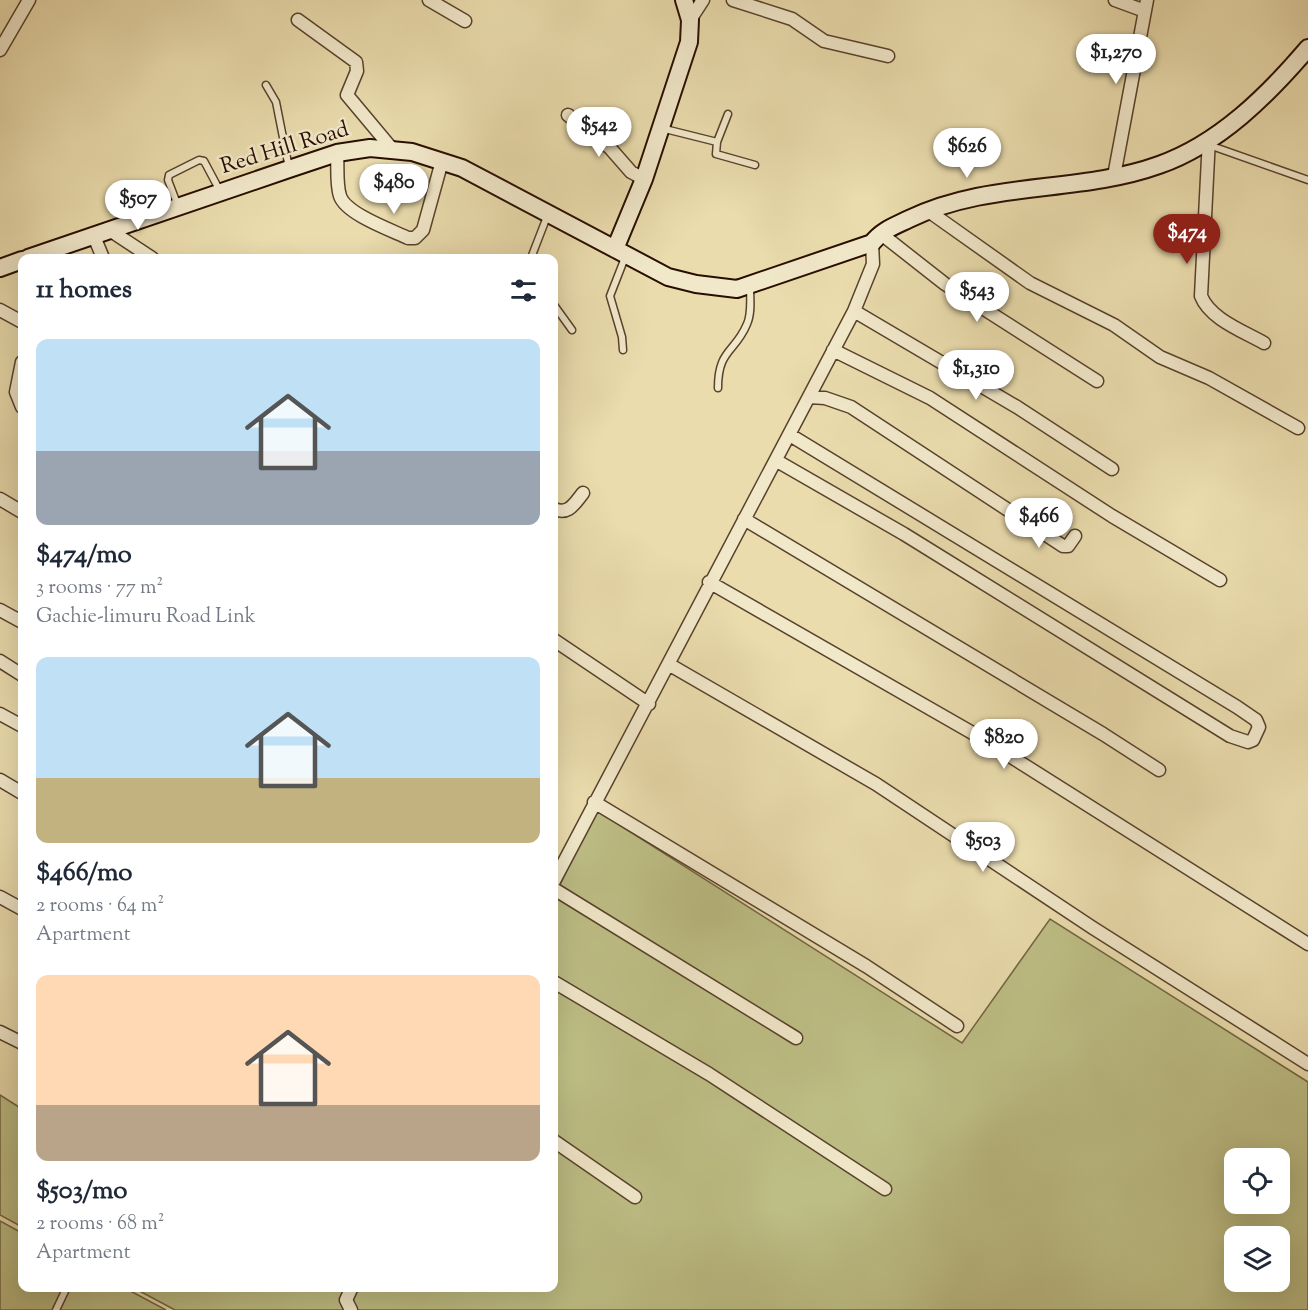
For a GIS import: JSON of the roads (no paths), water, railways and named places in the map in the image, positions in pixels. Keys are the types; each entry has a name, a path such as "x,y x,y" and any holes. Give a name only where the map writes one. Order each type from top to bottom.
{"street":[{"path":"0,50 29,0"},
{"path":"429,0 465,21"},
{"path":"620,252 689,42 690,20 684,0"},
{"path":"690,20 703,0"},
{"path":"733,0 792,20 824,40 888,56"},
{"path":"1114,0 1146,5 1114,176"},
{"path":"298,20 356,62 357,71 347,95 393,150"},
{"name":"Red Hill Road","path":"39,254 100,231 337,153 370,147 412,152 462,168 668,277 696,284 737,289 876,238 927,210 973,196 1114,176 1158,165 1209,142 1281,79 1308,48"},
{"path":"567,115 610,147 631,172 644,179"},
{"path":"1209,142 1201,296 1205,306 1215,314 1264,343"},
{"path":"337,153 340,195 346,205 408,238 415,238 423,230 442,161"},
{"path":"927,210 1030,283 1114,325 1160,357 1209,378 1299,428"},
{"path":"100,231 103,254"},
{"path":"100,231 144,254"},
{"path":"558,873 594,802 670,665 709,582 777,461 854,311 873,264 876,238 1097,381"},
{"path":"0,268 18,261"},
{"path":"0,310 18,320"},
{"path":"854,311 1017,407 1112,469"},
{"path":"833,350 930,398 1112,516 1220,580"},
{"path":"18,382 16,392 18,397"},
{"path":"809,397 825,398 851,407 1063,546 1068,546 1075,536"},
{"path":"777,461 914,540 1230,736 1248,742 1257,733 1259,727 1256,720 1237,707 790,435"},
{"path":"558,510 563,512 569,510 583,493"},
{"path":"0,500 18,510"},
{"path":"744,519 1103,734 1159,770"},
{"path":"709,582 983,739 1308,944"},
{"path":"0,610 18,620"},
{"path":"558,643 649,704"},
{"path":"0,661 18,672"},
{"path":"670,665 876,784 1093,928 1308,1064"},
{"path":"0,714 18,724"},
{"path":"0,780 18,791"},
{"path":"594,802 866,966 957,1026"},
{"path":"558,891 796,1038"},
{"path":"0,897 18,907"},
{"path":"558,984 709,1074 885,1189"},
{"path":"0,1032 18,1041"},
{"path":"558,1144 635,1197"},
{"path":"350,1292 346,1300 351,1310"}],"lane":[{"path":"266,85 276,102 289,169"},
{"path":"728,114 714,150 720,157 755,165"},
{"path":"661,128 717,142"},
{"path":"1209,142 1308,180"},
{"path":"178,206 168,180 169,175 200,160 204,161 221,192"},
{"path":"533,254 548,213"},
{"path":"620,252 610,296 622,337 623,350"},
{"path":"718,388 718,371 722,357 748,324 750,285"},
{"path":"558,311 572,330"},
{"path":"56,1310 65,1292"}]}
